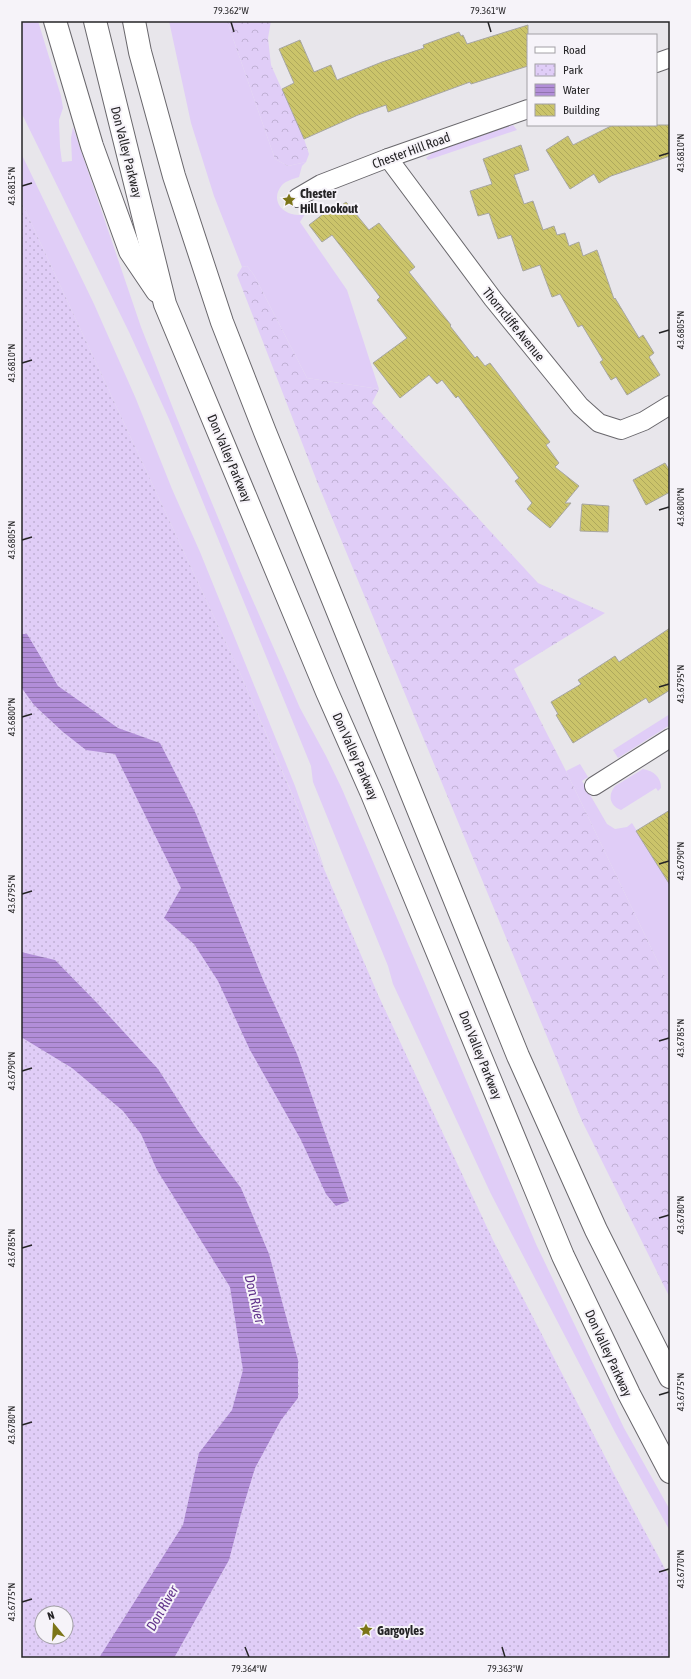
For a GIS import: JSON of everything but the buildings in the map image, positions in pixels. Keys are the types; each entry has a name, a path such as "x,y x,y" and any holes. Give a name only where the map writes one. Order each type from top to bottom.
{"highway":[{"path":"55,21 92,146 130,251 165,304"},
{"name":"Don Valley Parkway","path":"95,21 165,304 321,678 381,815 563,1256 628,1394 670,1472"},
{"path":"134,21 140,52 174,176 222,322 264,432 518,1056 596,1230 670,1377"}],"street":[{"path":"657,64 670,58"},
{"name":"Chester Hill Road","path":"297,198 321,184 388,158 527,109"},
{"name":"Thorncliffe Avenue","path":"388,158 493,299 580,406 599,423 621,430 644,421 670,405"},
{"path":"594,786 670,738"}],"green space":[{"path":"21,21 38,21 61,96 63,108 59,120 62,162 72,161 71,138 73,127 141,327 243,578 300,708 342,789 536,1244 624,1428 670,1510 670,1531 616,1434 491,1194 393,984 388,966 313,782 311,766 169,419 129,332 21,112"},
{"path":"169,21 227,21 275,159 288,166 306,162 302,166 299,177 282,185 278,191 278,203 286,212 298,215 305,214 300,222 347,290 379,389 307,378 254,275 247,266 242,267 214,196 191,123"},
{"path":"227,21 271,21 268,38 271,65 304,139 309,154 306,162 288,166 275,159"},
{"path":"513,125 517,130 428,160 426,158 434,152"},
{"path":"21,153 94,304 136,399 295,786 325,870 240,673 21,201"},
{"path":"21,201 240,673 379,997 493,1240 615,1476 670,1578 670,1658 21,1658"},
{"path":"247,266 254,275 307,378 379,389 372,403 538,583 605,613 514,669 566,771 670,987 670,1298 582,1121 318,484 237,275 242,267"},
{"path":"670,714 670,725 618,758 613,750"},
{"path":"580,764 588,777 582,781 607,824 615,829 627,827 632,823 670,885 670,987 566,771"},
{"path":"643,769 656,775 660,781 661,788 658,791 656,788 621,810 617,808 611,800 611,793 615,786"}],"water":[{"path":"21,634 27,634 58,686 118,728 160,743 196,814 264,982 297,1054 349,1201 336,1206 326,1194 301,1140 250,1050 218,981 194,944 164,918 181,888 115,754 86,750 63,732 34,705 21,687"},
{"name":"Don River","path":"21,952 55,960 98,1004 158,1069 198,1131 241,1188 269,1254 298,1360 298,1398 281,1420 255,1468 229,1560 174,1658 99,1658 183,1525 199,1453 232,1410 243,1370 230,1287 157,1170 141,1134 123,1111 72,1068 21,1037"}],"place":[{"name":"Chester Hill Lookout","path":"289,200"},
{"name":"Gargoyles","path":"366,1630"}]}
